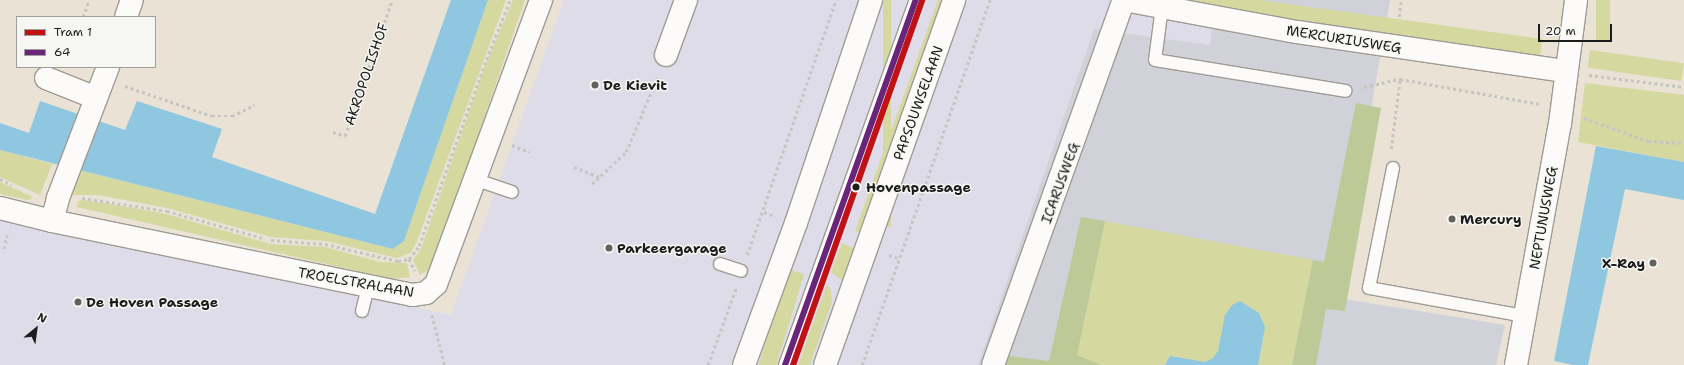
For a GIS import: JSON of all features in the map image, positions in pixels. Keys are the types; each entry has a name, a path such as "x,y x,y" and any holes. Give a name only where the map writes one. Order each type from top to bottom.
{"street":[{"path":"126,16 132,0"},
{"name":"TROELSTRALAAN","path":"0,208 52,221 412,296 426,293 436,284 541,0"},
{"path":"666,55 686,0"},
{"path":"744,365 796,223 871,0"},
{"name":"PAPSOUWSELAAN","path":"825,365 954,0"},
{"name":"MERCURIUSWEG","path":"1124,0 1297,32 1566,71"},
{"name":"ICARUSWEG","path":"994,365 1124,0"},
{"name":"NEPTUNUSWEG","path":"1516,365 1562,108 1576,0"},
{"path":"46,78 100,89 60,191 52,221"}],"lane":[{"path":"785,365 916,0"},
{"path":"1162,7 1155,60 1346,91"},
{"path":"1392,168 1369,288 1525,316"},
{"path":"474,179 512,192"},
{"path":"720,264 741,272"},
{"path":"362,311 368,286"}],"path":[{"path":"83,16 89,0"},
{"name":"AKROPOLISHOF","path":"333,132 345,136 392,0"},
{"path":"60,191 86,198 160,210 269,240 325,244 398,261 409,259 419,246 484,65 510,0"},
{"path":"708,365 836,0"},
{"path":"862,365 990,0"},
{"path":"1399,17 1401,0"},
{"path":"592,184 626,152 666,55"},
{"path":"1566,71 1684,87"},
{"path":"1392,168 1390,142 1400,79"},
{"path":"1346,91 1400,79 1562,108 1648,141 1684,143"},
{"path":"100,89 212,116 232,116 255,105"},
{"path":"574,167 600,177"},
{"path":"0,179 14,186"}],"shaded area":[{"path":"564,0 1215,0 1210,45 1094,29 978,365 0,365 0,216 451,315"},
{"path":"1215,0 1390,0 1338,298 1505,325 1496,365 978,365 1094,29 1210,45"}],"green space":[{"path":"488,0 506,0 416,244 410,253 397,258 326,241 271,237 167,208 98,195 72,195 82,171 393,249 404,241"},
{"path":"513,0 525,0 432,268 420,275 413,260 421,249 485,66"},
{"path":"883,0 891,0 891,227 883,227"},
{"path":"938,0 943,0 862,233 855,231"},
{"path":"1169,0 1260,0 1542,39 1540,58 1314,25"},
{"path":"1596,0 1610,0 1610,41 1596,41"},
{"path":"1590,50 1684,63 1682,81 1587,68"},
{"path":"1585,83 1684,95 1684,162 1578,142"},
{"path":"1356,103 1381,108 1345,311 1326,309 1316,365 1292,365 1313,260 1324,262"},
{"path":"0,150 52,164 40,195 0,177"},
{"path":"0,182 33,197 28,200 0,194"},
{"path":"86,200 166,214 271,244 325,247 380,262 407,263 410,277 392,279 77,207 78,201"},
{"path":"1081,217 1105,221 1077,355 1101,365 999,365 1002,355 1049,361"},
{"path":"1105,221 1313,260 1292,365 1258,365 1263,344 1225,315 1218,351 1213,358 1205,362 1170,356 1165,365 1101,365 1077,355"},
{"path":"842,243 856,249 844,282 831,272"},
{"path":"788,269 804,274 776,365 759,365"},
{"path":"827,284 831,291 832,302 810,365 798,365"}],"water":[{"path":"451,0 488,0 404,241 393,249 0,150 0,123 29,133 40,101 125,130 137,101 222,129 212,157 375,214"},
{"path":"1596,146 1684,162 1684,200 1625,189 1588,365 1573,365 1554,361"},
{"path":"1240,301 1259,313 1265,327 1258,365 1165,365 1170,356 1205,362 1213,358 1218,351 1225,315 1232,305"}],"tram line":[{"name":"1","path":"793,365 922,0"}],"transit line":[{"name":"64","path":"785,365 916,0"}],"place":[{"name":"De Kievit","path":"595,85"},
{"name":"Hovenpassage","path":"856,187"},
{"name":"Mercury","path":"1452,219"},
{"name":"Parkeergarage","path":"609,248"},
{"name":"X-Ray","path":"1653,263"},
{"name":"De Hoven Passage","path":"78,302"}]}
